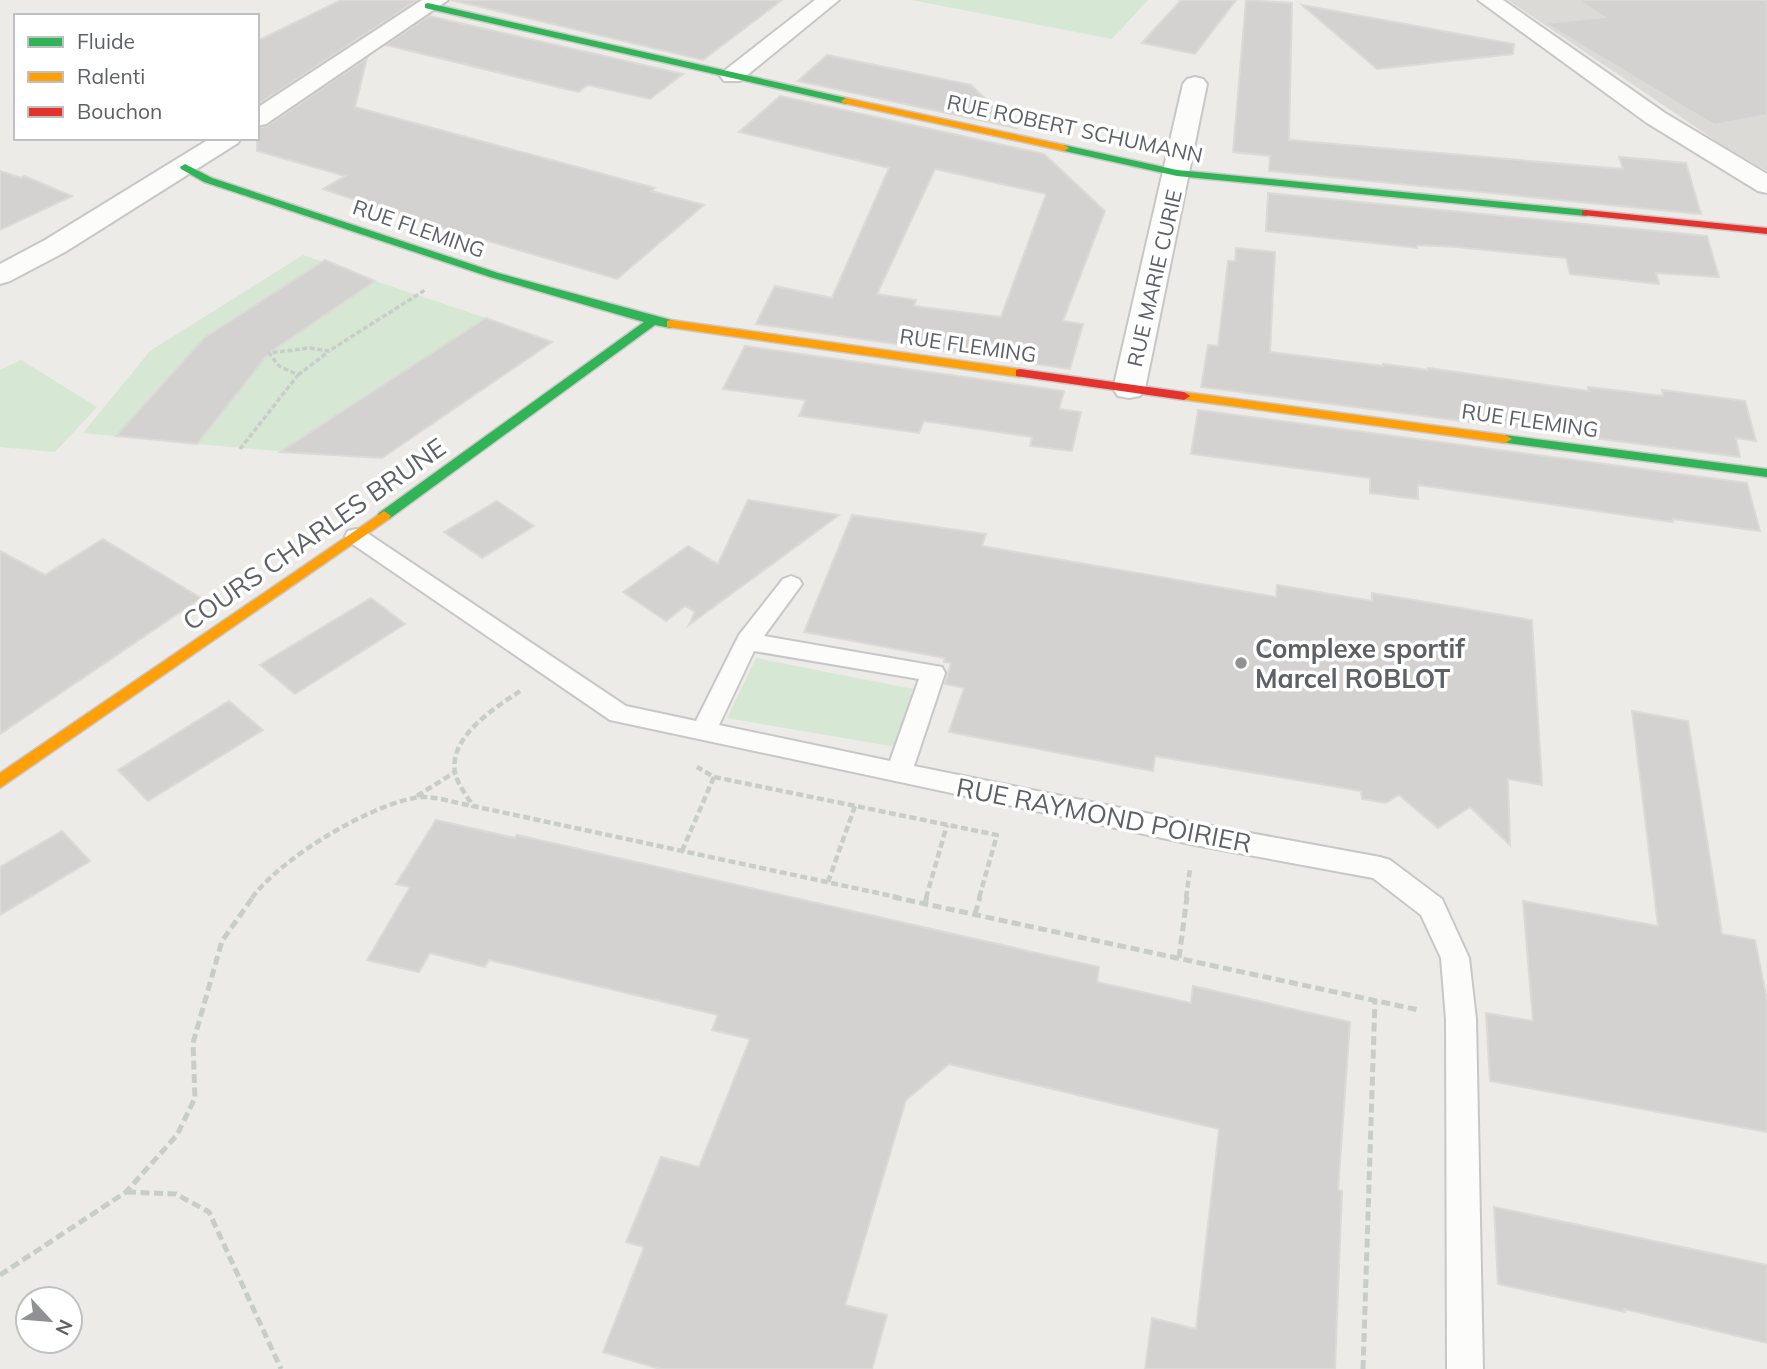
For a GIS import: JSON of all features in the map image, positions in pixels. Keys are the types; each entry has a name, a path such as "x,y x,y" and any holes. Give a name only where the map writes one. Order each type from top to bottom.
{"street":[{"path":"732,76 828,0"},
{"path":"1489,0 1657,118 1767,185"},
{"path":"259,118 432,3"},
{"name":"RUE ROBERT SCHUMANN","path":"432,3 732,76 1177,173 1767,230"},
{"name":"RUE MARIE CURIE","path":"1129,389 1195,84"},
{"path":"0,275 55,246 226,140"},
{"name":"RUE FLEMING","path":"185,167 208,180 464,265 653,321 1129,389 1767,473"},
{"name":"COURS CHARLES BRUNE","path":"0,782 356,536 653,321"}],"lane":[{"name":"RUE RAYMOND POIRIER","path":"356,536 619,714 1195,834 1380,868 1432,907 1455,958 1461,1019 1465,1369"},
{"path":"703,732 747,641 790,584"},
{"path":"747,641 933,673 899,773"}],"path":[{"path":"240,449 298,375 329,351 464,265"},
{"path":"298,375 279,366 270,353 310,348 329,351"},
{"path":"473,806 455,772 459,746 486,715 552,668"},
{"path":"674,726 666,748 714,777 997,835 975,914"},
{"path":"0,1275 126,1192 177,1135 195,1098 193,1043 222,941 263,883 318,842 368,814 416,797 455,772"},
{"path":"682,851 714,777"},
{"path":"416,797 473,806 1461,1019"},
{"path":"828,882 855,806"},
{"path":"925,903 947,825"},
{"path":"1179,958 1195,834"},
{"path":"1363,1369 1375,1000"},
{"path":"126,1192 176,1194 209,1212 281,1369"}],"shaded area":[{"path":"1508,0 1767,0 1767,171 1725,147"}],"green space":[{"path":"912,0 1148,0 1112,39"},
{"path":"303,255 323,262 204,338 116,436 83,433 150,351"},
{"path":"375,281 486,318 320,426 300,453 197,444 269,353"},
{"path":"21,360 97,407 55,452 0,447 0,370"},
{"path":"756,658 913,689 896,747 727,718"}],"building":[{"path":"341,0 417,0 259,104 259,40"},
{"path":"451,0 782,0 703,60"},
{"path":"1181,0 1236,0 1195,54 1142,43"},
{"path":"1246,0 1292,3 1289,140 1623,169 1619,157 1686,163 1701,214 1269,171 1270,156 1233,152"},
{"path":"1578,0 1767,0 1767,115 1714,125 1545,23 1604,17"},
{"path":"1302,5 1514,44 1513,54 1377,69"},
{"path":"429,16 683,74 650,99 588,85 578,92 386,45"},
{"path":"827,55 971,85 1016,128 798,81"},
{"path":"367,58 355,107 655,188 651,191 704,205 617,279 406,217 323,189 345,176 257,151 259,128 267,126"},
{"path":"780,96 1044,154 1105,211 1063,321 1083,324 1070,369 756,324 775,286 832,298 889,168 739,132","holes":["935,169 1046,194 1001,317 914,306 916,300 877,294"]},
{"path":"0,171 21,178 24,176 72,196 0,230"},
{"path":"1268,193 1707,236 1719,277 1656,273 1659,284 1570,274 1566,258 1456,247 1417,245 1417,248 1266,231"},
{"path":"1236,248 1275,252 1270,352 1383,366 1428,368 1589,391 1588,387 1663,396 1662,390 1745,401 1756,441 1736,438 1740,457 1201,387 1208,345 1218,346 1228,261 1235,261"},
{"path":"325,260 375,281 269,353 197,444 116,436 204,338"},
{"path":"486,318 552,342 382,458 280,452"},
{"path":"745,346 1064,391 1059,409 1081,412 1072,451 1030,446 1032,437 924,421 919,433 799,416 806,400 723,389"},
{"path":"1198,410 1747,483 1760,531 1673,519 1673,522 1418,485 1418,499 1370,493 1370,478 1191,454"},
{"path":"748,500 839,515 689,625 695,612 685,606 666,621 623,592 688,546 718,564"},
{"path":"497,501 534,526 482,558 444,532"},
{"name":"Complexe sportif Marcel ROBLOT","path":"852,515 986,534 982,546 1276,597 1277,585 1372,601 1372,593 1532,620 1542,785 1508,779 1510,845 1470,807 1438,828 1399,795 1386,803 1362,799 1361,791 1155,756 1153,771 949,732 964,688 945,684 951,663 944,662 945,658 804,632"},
{"path":"103,539 201,598 0,734 0,551 45,575"},
{"path":"371,598 405,624 295,694 260,665"},
{"path":"229,701 263,730 148,801 118,770"},
{"path":"1632,711 1688,721 1722,934 1755,940 1767,1000 1767,1132 1490,1081 1486,1013 1533,1021 1523,901 1658,926"},
{"path":"436,820 515,838 517,835 1099,967 1097,982 1191,1003 1193,986 1350,1022 1338,1190 1342,1191 1335,1369 1145,1369 1152,1318 1196,1329 1219,1129 949,1064 906,1100 845,1305 887,1315 872,1369 660,1369 603,1352 644,1247 626,1242 661,1157 699,1167 750,1039 712,1030 718,1015 489,960 485,967 430,953 419,972 367,960 410,887 396,884"},
{"path":"62,831 90,861 0,915 0,867"},
{"path":"1494,1207 1767,1265 1767,1343 1624,1309 1625,1312 1498,1284"}],"traffic: fast":[{"path":"428,6 846,101"},
{"path":"1064,148 1177,173 1586,213"},
{"path":"185,167 208,180 494,275 671,324"},
{"path":"384,516 653,321"},
{"path":"1505,439 1767,473"}],"traffic: slow":[{"path":"846,101 1064,148"},
{"path":"671,324 1020,373"},
{"path":"1184,396 1505,439"},
{"path":"0,782 384,516"}],"traffic: jam":[{"path":"1586,213 1767,231"},
{"path":"1020,373 1184,396"}],"place":[{"name":"Complexe sportif Marcel ROBLOT","path":"1241,663"}]}
